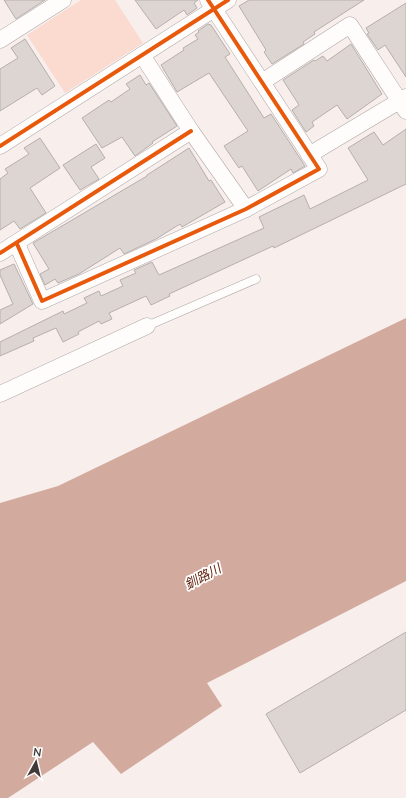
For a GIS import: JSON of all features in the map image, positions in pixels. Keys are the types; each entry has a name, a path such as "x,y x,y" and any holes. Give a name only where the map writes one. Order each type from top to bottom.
{"street":[{"path":"0,40 63,0"},
{"path":"0,146 142,55 211,4 228,0"},
{"path":"17,244 42,302 246,210 319,169 211,4"},
{"path":"262,82 350,25 404,103 309,155"},
{"path":"142,55 190,131 246,210"},
{"path":"0,253 17,244 190,131"},
{"path":"0,394 147,326"}],"lane":[{"path":"147,326 256,279"}],"shaded area":[{"path":"81,0 115,0 143,43 65,93 27,35"}],"water":[{"name":"釧路川","path":"406,318 406,581 207,683 222,706 121,774 93,742 8,798 0,798 0,503 58,486"}],"building":[{"path":"4,0 45,0 16,19"},
{"path":"135,0 198,0 194,3 197,8 187,15 184,10 156,29"},
{"path":"249,0 364,0 314,32 315,34 303,42 304,44 272,64 264,52 266,50 239,6"},
{"path":"406,3 406,77 385,45 378,50 367,34 369,33 366,28"},
{"path":"208,24 211,25 230,54 225,57 264,118 271,114 305,166 293,173 291,169 258,191 242,166 239,168 224,146 248,131 209,73 177,92 161,65 184,50 183,48 198,39 195,35"},
{"path":"25,39 55,86 42,95 37,88 0,111 0,69 18,58 11,48"},
{"path":"351,44 382,94 347,119 337,105 312,122 314,126 306,132 292,110 299,105 283,80 314,60 315,61 323,56 327,61"},
{"path":"140,75 146,85 149,83 177,126 152,142 153,143 135,156 122,137 102,148 82,118 109,100 111,102 130,89 126,84"},
{"path":"406,129 406,184 274,248 273,246 169,294 170,296 151,305 146,296 109,313 112,319 101,324 99,321 63,342 56,328 33,338 34,341 0,356 0,342 63,311 64,314 87,303 84,298 99,291 101,296 123,286 120,280 136,273 134,270 152,262 159,275 264,228 259,217 304,195 310,209 368,180 348,148 374,132 383,145"},
{"path":"40,138 60,168 30,188 46,213 20,229 14,221 0,230 0,179 8,173 5,169 29,154 24,148"},
{"path":"96,144 105,158 91,167 99,179 80,190 63,165"},
{"path":"189,148 209,181 211,180 225,202 182,227 180,224 156,239 124,254 120,248 79,274 58,283 55,279 45,285 40,274 49,269 33,243 147,176"},
{"path":"14,264 33,304 0,324 0,310 13,304 0,275 0,270"},
{"path":"406,632 406,710 300,773 266,714"}],"cycle path":[{"path":"17,244 42,301 246,209 319,169 208,0"},
{"path":"0,146 228,0"},
{"path":"0,253 191,131"}]}
